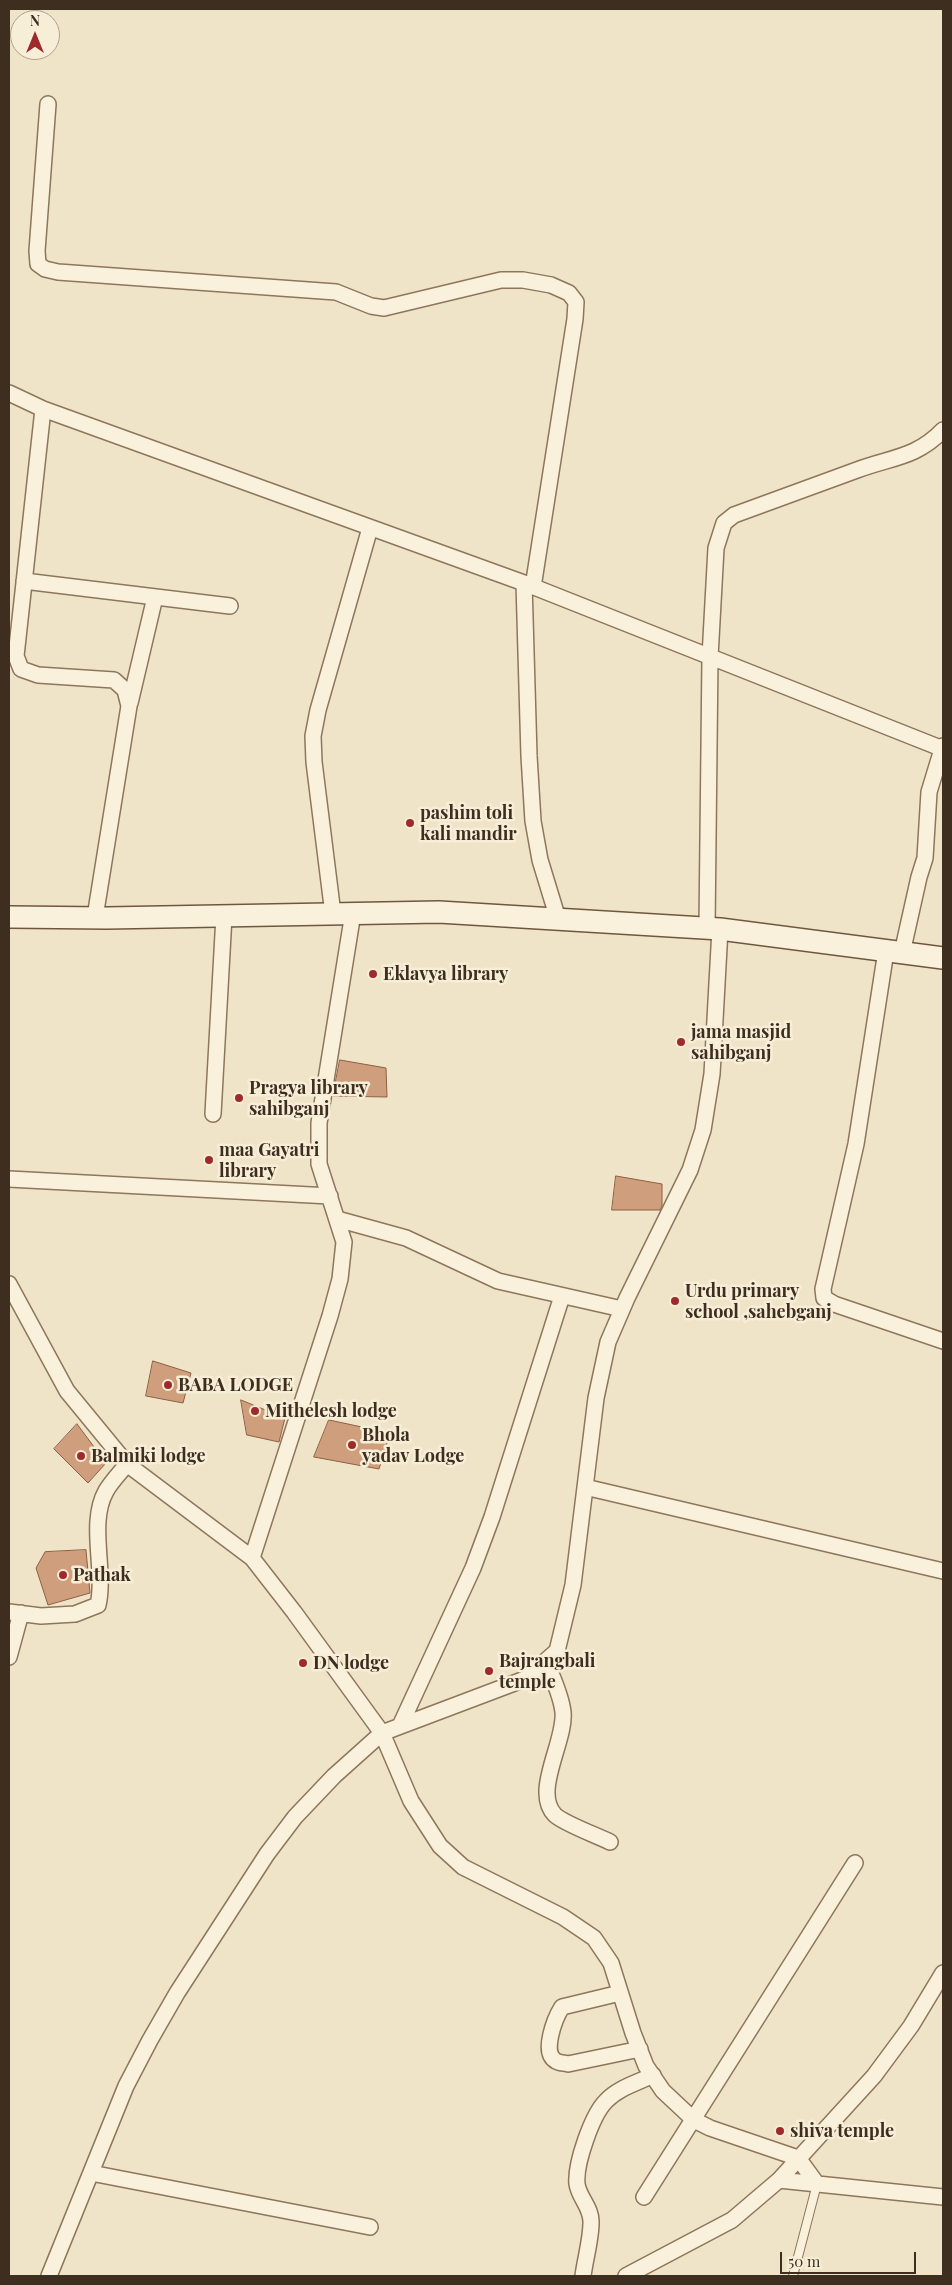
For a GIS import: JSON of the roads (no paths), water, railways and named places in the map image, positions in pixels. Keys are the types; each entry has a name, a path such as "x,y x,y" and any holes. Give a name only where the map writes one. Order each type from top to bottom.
{"main road":[{"path":"9,917 439,912 714,929 943,958"}],"street":[{"path":"48,104 37,252 38,264 45,269 58,272 336,292 371,306 384,308 501,280 523,280 551,285 569,293 576,302 575,319 529,585 529,756 533,821 540,860 558,918"},
{"path":"9,392 43,409 529,585 943,748 929,792 925,858 894,952 856,1144 822,1289 824,1298 834,1304 943,1341"},
{"path":"43,409 15,671 38,675 114,680 125,690 129,706"},
{"path":"49,2276 126,2086 177,1993 261,1862 295,1817 334,1776 382,1733 525,1679 557,1651 570,1595 596,1398 608,1342 622,1309 690,1170 703,1130 712,1074 714,929 710,657 716,548 724,523 734,514 872,464 911,453 928,445 943,430"},
{"path":"252,1558 335,1297 344,1242 320,1164 320,1123 343,914 317,791 314,736 318,710 370,528"},
{"path":"24,581 230,606"},
{"path":"94,917 129,706 155,597"},
{"path":"213,1114 224,916"},
{"path":"9,1179 330,1196"},
{"path":"337,1219 406,1238 498,1281 622,1309"},
{"path":"9,1284 67,1391 127,1464 252,1558 382,1733 411,1801 440,1846 463,1867 563,1917 594,1938 611,1963 646,2066 663,2091 694,2120 710,2128 800,2161 815,2180"},
{"path":"400,1726 473,1568 492,1517 562,1296"},
{"path":"9,1657 15,1613 41,1616 75,1614 98,1606 102,1589 98,1528 100,1514 105,1492 127,1464"},
{"path":"585,1487 943,1571"},
{"path":"546,1661 563,1712 563,1726 551,1769 547,1802 556,1816 610,1842"},
{"path":"644,2197 855,1863"},
{"path":"626,2276 732,2220 800,2161 874,2076 911,2026 943,1973"},
{"path":"620,1993 562,2007 552,2028 550,2050 552,2058 557,2062 568,2064 640,2049"},
{"path":"583,2276 591,2223 590,2212 577,2184 578,2172 588,2136 605,2101 619,2091 653,2076"},
{"path":"91,2173 370,2227"},
{"path":"779,2180 815,2180 943,2196"}],"lane":[{"path":"793,2276 815,2180"}],"place":[{"name":"pashim toli kali mandir","path":"410,823"},
{"name":"Eklavya library","path":"373,974"},
{"name":"jama masjid sahibganj","path":"681,1042"},
{"name":"Pragya library sahibganj","path":"239,1098"},
{"name":"maa Gayatri library","path":"209,1160"},
{"name":"Urdu primary school ,sahebganj","path":"675,1301"},
{"name":"BABA LODGE","path":"168,1385"},
{"name":"Mithelesh lodge","path":"255,1411"},
{"name":"Bhola yadav Lodge","path":"352,1445"},
{"name":"Balmiki lodge","path":"81,1456"},
{"name":"Pathak","path":"63,1575"},
{"name":"DN lodge","path":"303,1663"},
{"name":"Bajrangbali temple","path":"489,1671"},
{"name":"shiva temple","path":"780,2131"}]}
